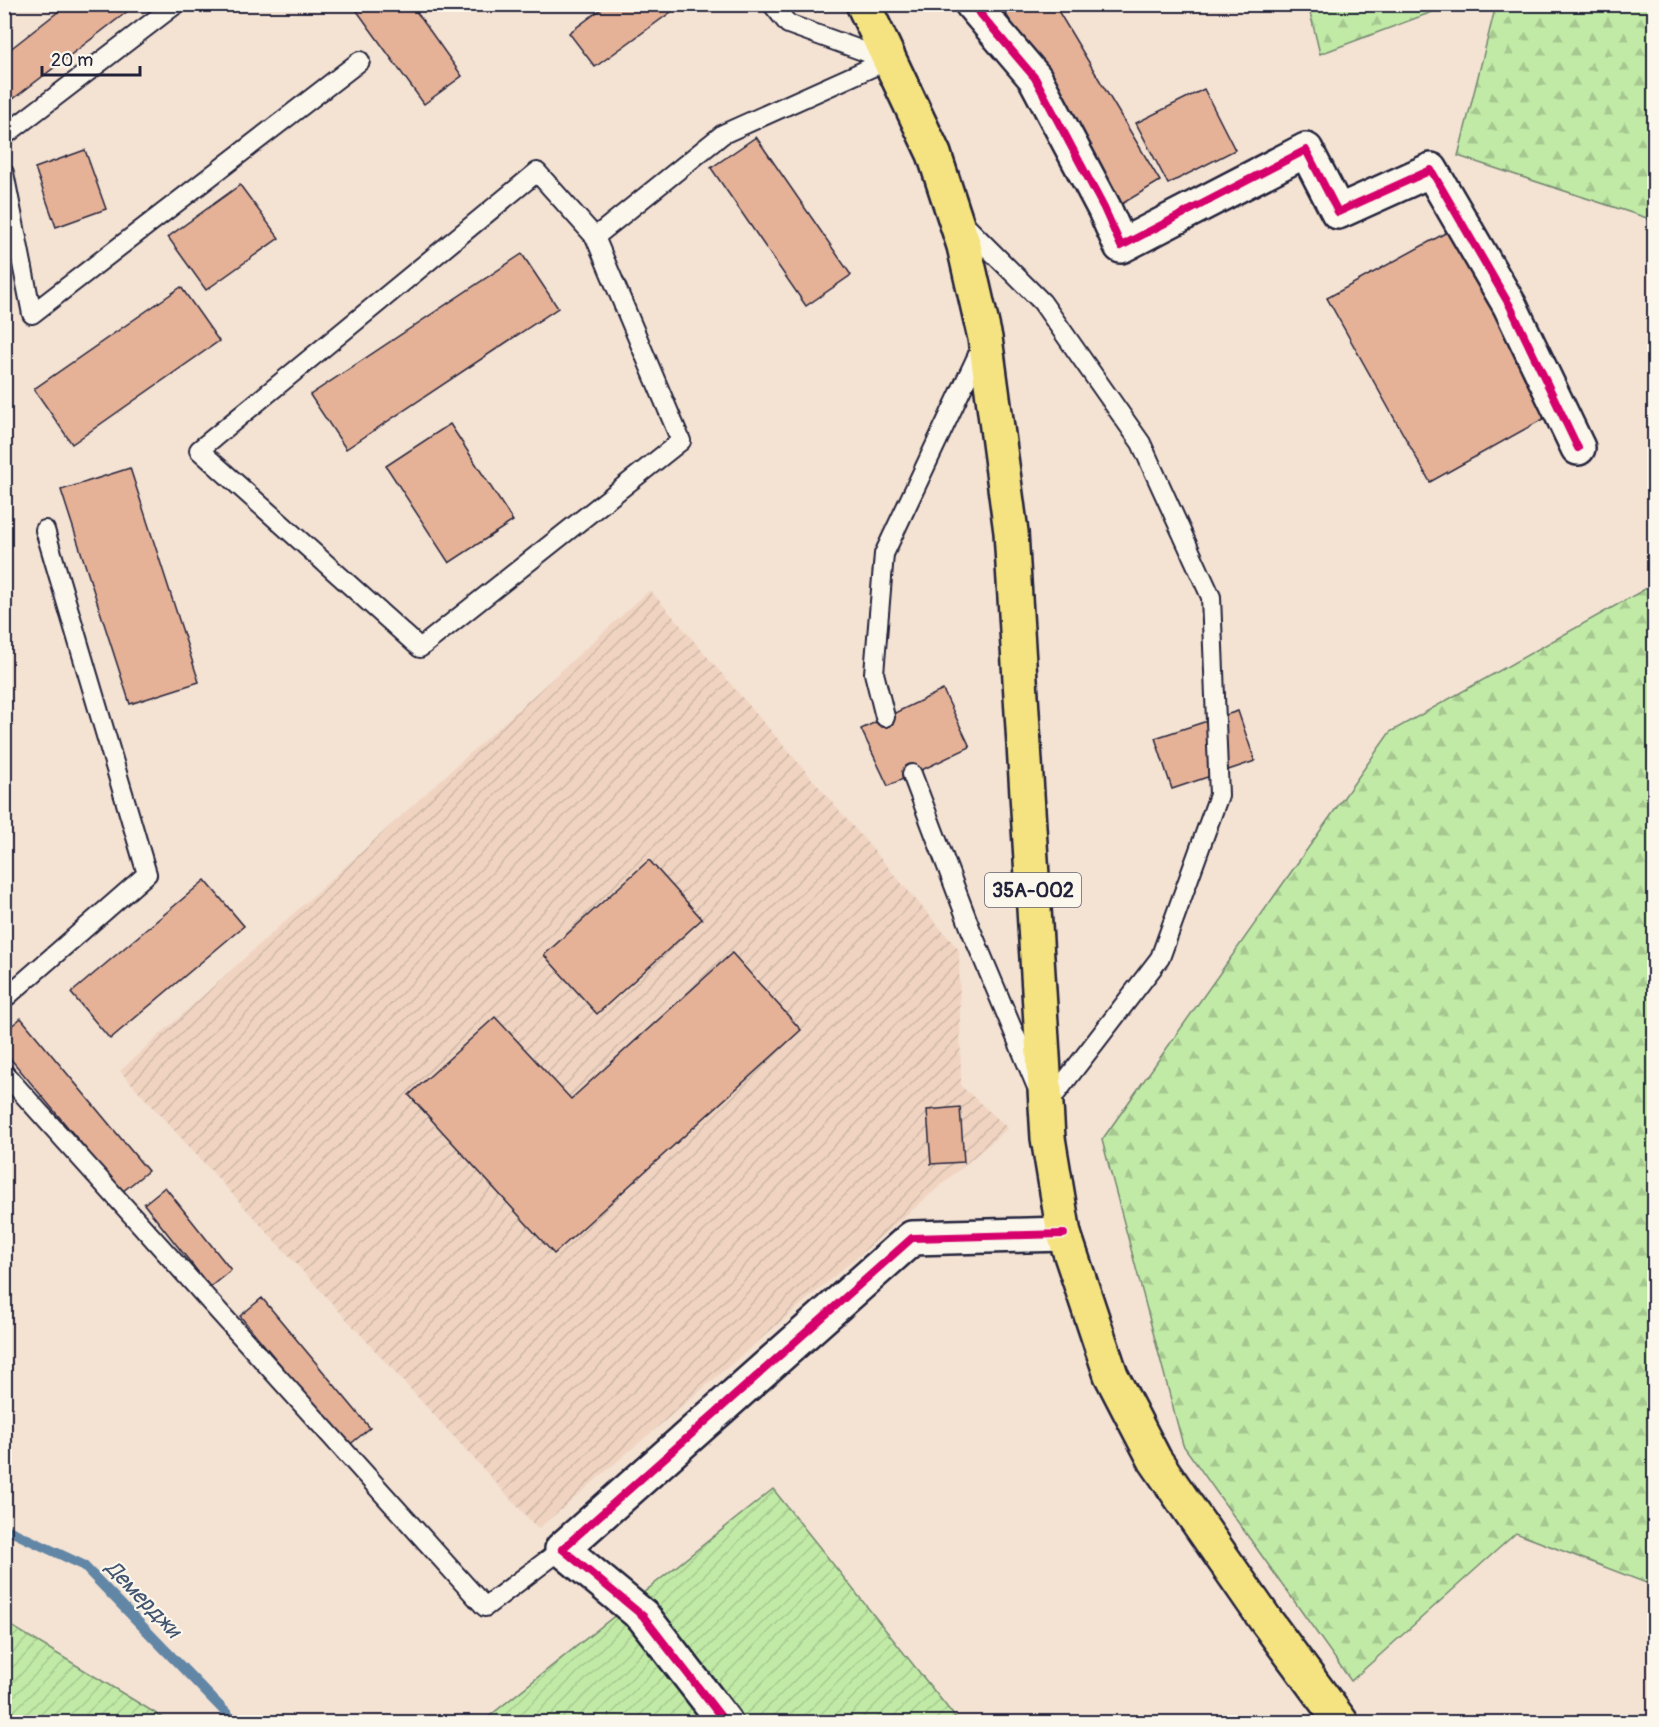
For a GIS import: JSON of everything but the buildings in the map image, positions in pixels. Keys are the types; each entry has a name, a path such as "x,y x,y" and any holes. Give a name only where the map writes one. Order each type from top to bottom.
{"highway":[{"name":"35А-002","path":"862,4 934,154 964,246 985,338 1011,532 1048,1138 1064,1234 1111,1375 1155,1460 1267,1622 1341,1722"}],"street":[{"path":"972,4 1035,78 1104,208 1121,246 1306,150 1338,212 1431,170 1510,306 1578,448"},
{"path":"724,1722 643,1616 562,1549 912,1238 1064,1234"}],"lane":[{"path":"4,136 176,4"},
{"path":"772,4 789,24 888,60"},
{"path":"595,237 723,134 888,60"},
{"path":"4,173 32,314 360,61"},
{"path":"537,172 595,237 681,441 420,648 199,450 537,172"},
{"path":"912,774 971,930 1046,1108 1160,958 1219,795 1211,597 1141,443 1042,303 953,213"},
{"path":"885,717 874,673 884,554 985,338"},
{"path":"4,999 147,874 45,530"},
{"path":"4,1073 485,1607 562,1549"}],"shaded area":[{"path":"650,590 959,950 961,1086 1008,1128 538,1529 120,1071"}],"green space":[{"path":"1308,4 1451,4 1451,5 1320,54"},
{"path":"1496,5 1654,5 1654,226 1647,218 1458,156"},
{"path":"1654,584 1654,1586 1516,1533 1351,1681 1183,1445 1102,1140 1390,732"},
{"path":"773,1489 959,1722 482,1722"},
{"path":"5,1622 170,1722 5,1722"}],"waterway":[{"name":"Демерджи","path":"4,1528 83,1565 235,1722"}],"cycle path":[{"path":"972,4 1035,78 1104,208 1121,246 1306,150 1338,212 1431,170 1510,306 1578,448"},
{"path":"725,1722 643,1616 562,1549 912,1238 1064,1234"}]}
